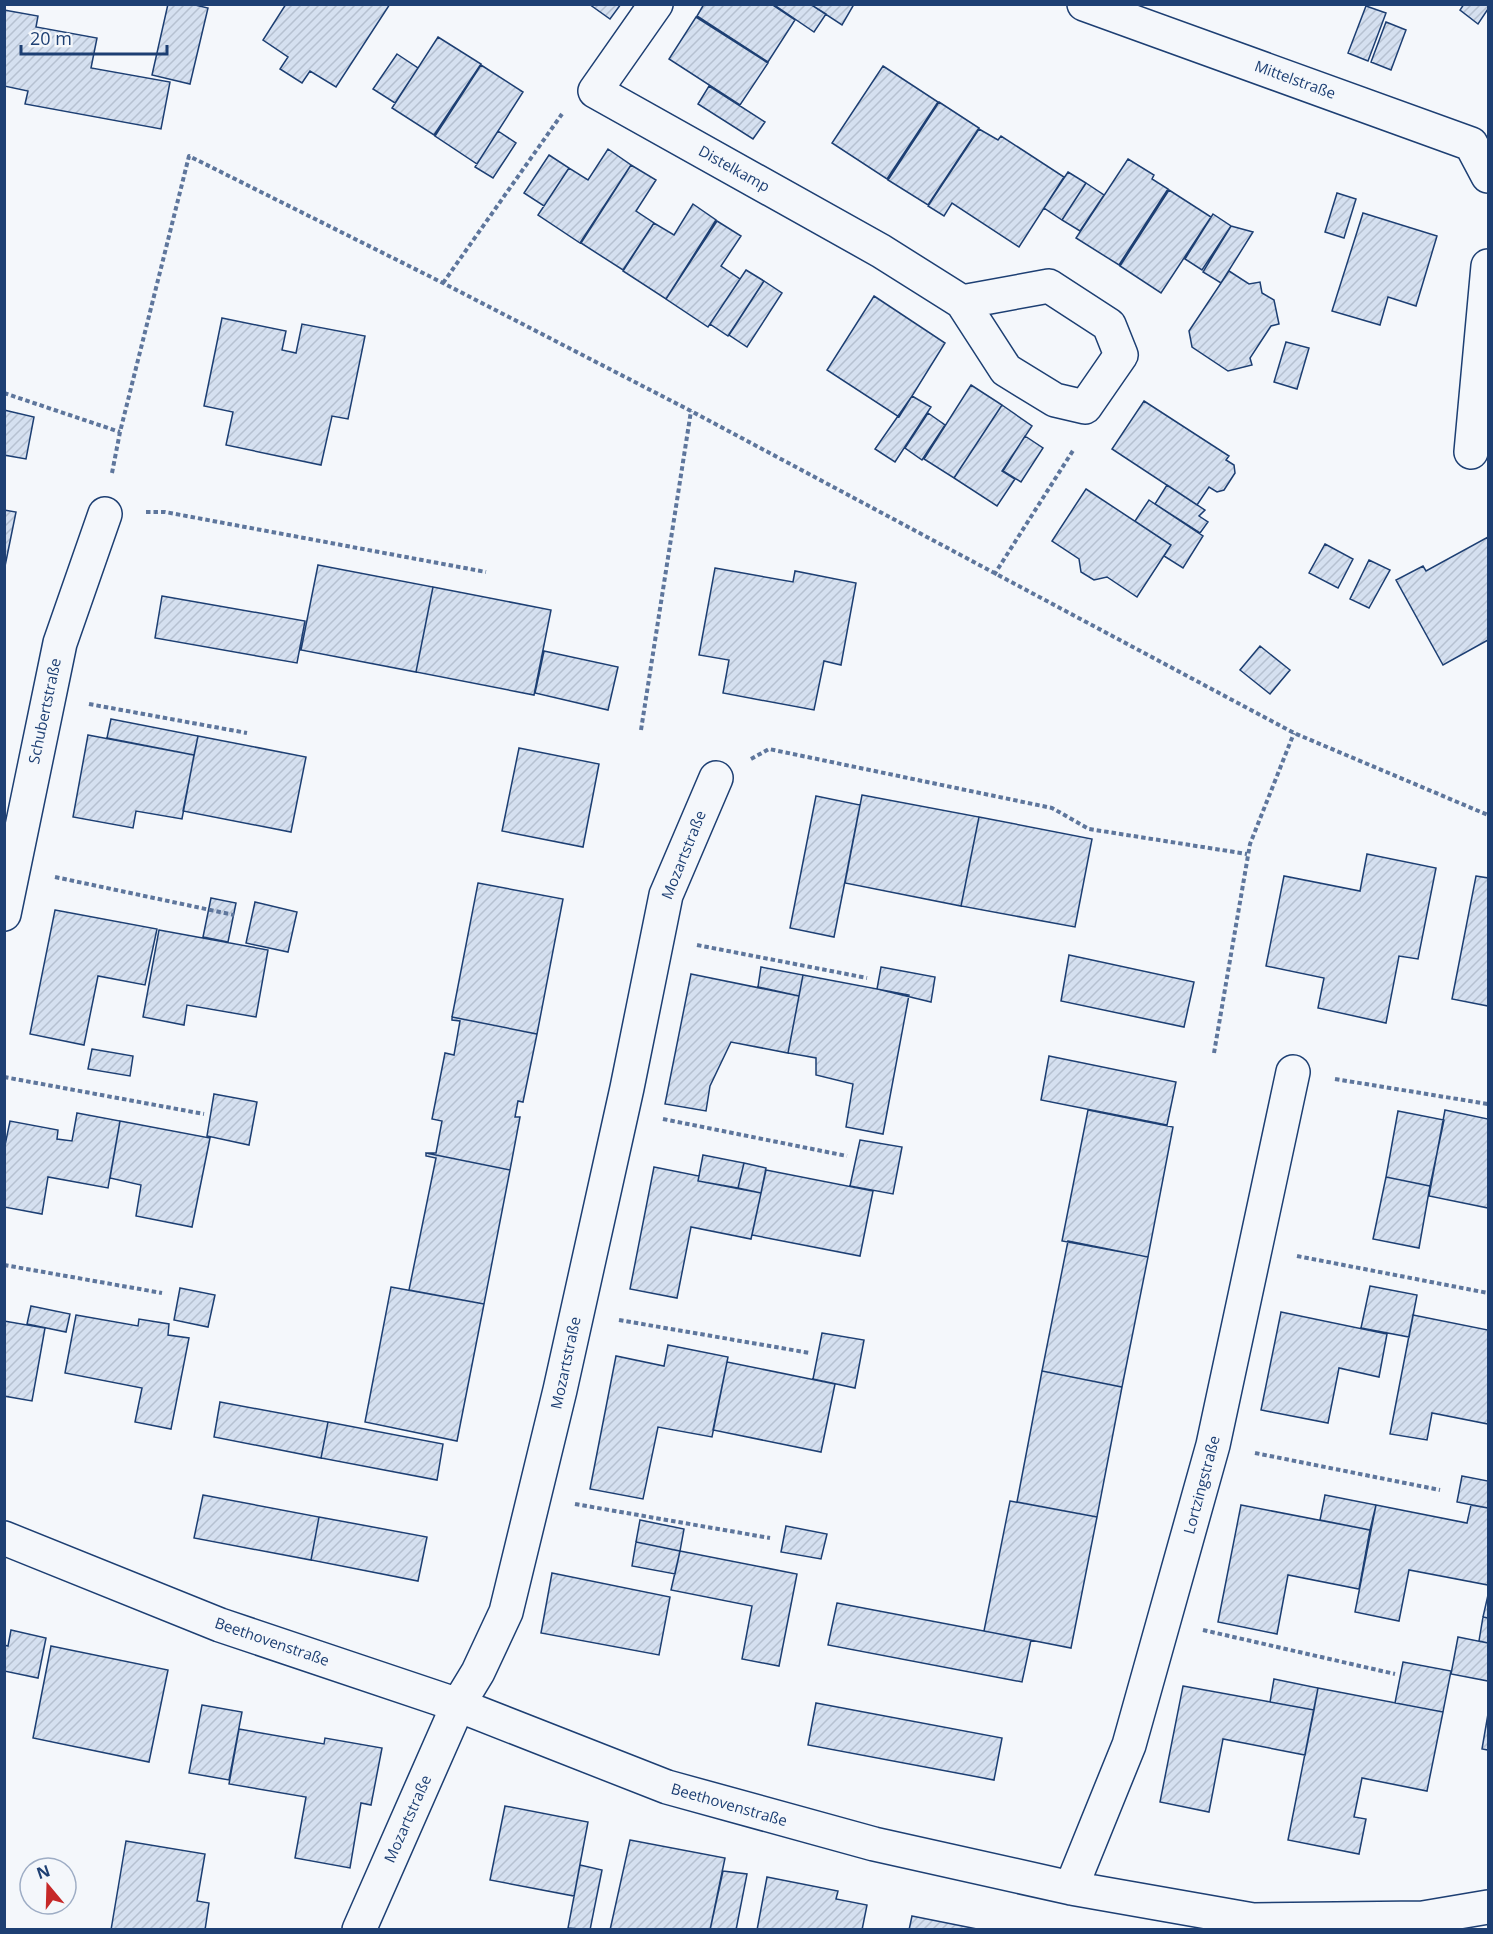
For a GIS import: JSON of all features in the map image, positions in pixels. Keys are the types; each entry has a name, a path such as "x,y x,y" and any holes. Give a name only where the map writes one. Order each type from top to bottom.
{"street":[{"path":"595,91 656,4"},
{"name":"Mittelstraße","path":"1084,4 1472,144 1488,176"},
{"name":"Distelkamp","path":"595,91 881,252 962,302 1006,370 1055,400 1085,407"},
{"path":"1471,452 1488,266"},
{"path":"962,302 1049,286 1108,325 1120,355 1085,407"},
{"name":"Schubertstraße","path":"4,914 47,696 60,643 105,514"},
{"name":"Mozartstraße","path":"359,1929 458,1705 478,1672 506,1612 536,1497 622,1111 666,895 716,778"},
{"name":"Lortzingstraße","path":"1071,1888 1129,1745 1214,1445 1293,1072"},
{"name":"Beethovenstraße","path":"4,1538 220,1625 458,1705 667,1788 874,1844 1071,1888 1252,1920 1423,1918 1488,1907"}],"path":[{"path":"443,283 563,113 572,103 595,91"},
{"path":"4,393 120,432 189,156 443,283 690,411 1294,733 1488,815"},
{"path":"994,575 1082,436 1085,407"},
{"path":"641,730 690,411"},
{"path":"105,514 165,512 486,572"},
{"path":"47,696 247,734"},
{"path":"1214,1053 1247,854 1294,733"},
{"path":"716,778 769,749 1052,808 1089,829 1247,854"},
{"path":"14,868 234,915"},
{"path":"658,938 867,978"},
{"path":"1293,1072 1488,1104"},
{"path":"4,1077 204,1114"},
{"path":"622,1111 847,1156"},
{"path":"1255,1248 1488,1293"},
{"path":"4,1265 162,1293"},
{"path":"577,1313 810,1353"},
{"path":"1214,1445 1440,1490"},
{"path":"536,1497 770,1538"},
{"path":"1165,1621 1395,1674"}],"building":[{"path":"168,4 191,4 208,8 190,84 152,75"},
{"path":"286,4 390,4 336,87 310,71 302,83 280,69 288,57 263,40"},
{"path":"589,4 621,4 610,19"},
{"path":"704,4 771,4 795,20 768,62 697,16"},
{"path":"773,4 810,4 826,14 814,32"},
{"path":"810,4 852,4 853,6 842,25"},
{"path":"1464,4 1488,4 1488,9 1478,24 1460,10"},
{"path":"1366,6 1386,13 1368,61 1348,53"},
{"path":"4,10 38,16 36,27 97,38 91,68 170,82 161,129 25,104 28,91 4,86"},
{"path":"696,17 768,63 740,105 669,59"},
{"path":"1386,22 1406,30 1391,70 1371,62"},
{"path":"438,37 481,64 434,135 392,108"},
{"path":"397,54 418,68 395,103 373,89"},
{"path":"481,65 523,92 477,164 435,136"},
{"path":"883,66 938,102 887,179 832,143"},
{"path":"709,86 765,122 753,139 698,104"},
{"path":"939,102 979,128 928,205 888,180"},
{"path":"979,129 998,140 1001,136 1064,177 1019,247 952,203 944,216 928,206"},
{"path":"498,131 516,143 493,178 475,167"},
{"path":"608,149 631,165 580,243 538,215 569,168 588,180"},
{"path":"549,155 569,168 544,206 524,193"},
{"path":"1128,159 1154,175 1152,179 1168,189 1119,265 1076,238"},
{"path":"631,165 656,180 636,211 654,223 623,270 581,243"},
{"path":"1068,172 1086,183 1062,220 1044,208"},
{"path":"1086,183 1104,195 1080,231 1062,220"},
{"path":"1169,190 1211,217 1161,293 1120,266"},
{"path":"1337,193 1356,199 1344,238 1325,232"},
{"path":"693,204 716,220 666,299 623,271 654,223 674,235"},
{"path":"1363,213 1437,236 1416,306 1388,297 1380,325 1332,311"},
{"path":"1213,214 1231,226 1202,270 1185,259"},
{"path":"717,221 741,236 721,266 740,279 708,327 666,299"},
{"path":"1231,226 1253,232 1221,283 1203,272"},
{"path":"746,270 764,281 728,336 710,324"},
{"path":"1229,271 1249,284 1260,282 1262,293 1274,300 1279,324 1271,326 1250,358 1252,365 1228,371 1192,347 1189,331"},
{"path":"764,281 782,293 747,347 729,335"},
{"path":"874,296 945,343 899,417 827,370"},
{"path":"222,318 286,331 282,350 296,353 302,324 365,336 348,419 332,416 321,465 226,445 233,412 204,406"},
{"path":"1286,342 1309,348 1297,389 1274,382"},
{"path":"971,385 1002,405 954,478 924,459"},
{"path":"912,396 931,407 895,462 875,449"},
{"path":"1144,401 1229,456 1226,460 1234,465 1235,473 1224,490 1217,492 1209,487 1197,505 1112,449"},
{"path":"1002,405 1032,426 1002,471 1015,479 997,506 954,478"},
{"path":"4,410 34,417 26,459 4,455"},
{"path":"928,413 945,425 922,460 905,448"},
{"path":"1025,436 1043,448 1021,482 1003,471"},
{"path":"1167,485 1205,510 1199,516 1208,522 1200,533 1155,504"},
{"path":"1086,489 1171,545 1137,597 1107,577 1094,580 1081,572 1079,559 1052,541"},
{"path":"1149,500 1203,536 1183,568 1164,556 1171,545 1135,521"},
{"path":"4,510 16,512 4,571"},
{"path":"1488,537 1488,640 1443,665 1396,580 1423,566 1426,571"},
{"path":"1325,544 1353,559 1338,588 1309,573"},
{"path":"1369,560 1390,570 1369,608 1350,599"},
{"path":"318,565 433,587 416,672 301,650"},
{"path":"715,568 793,582 795,571 856,583 841,665 824,661 814,710 723,693 729,660 699,655"},
{"path":"433,587 551,610 534,695 416,672"},
{"path":"162,596 305,621 297,663 155,638"},
{"path":"1260,646 1290,670 1270,694 1240,670"},
{"path":"544,651 618,667 608,710 535,693"},
{"path":"111,719 198,736 194,755 107,738"},
{"path":"88,735 194,755 182,819 136,811 133,828 73,817"},
{"path":"198,736 306,757 291,832 183,811"},
{"path":"519,748 599,764 583,847 502,831"},
{"path":"862,795 979,817 961,906 845,883"},
{"path":"816,796 860,805 834,937 790,928"},
{"path":"979,817 1092,839 1075,927 961,906"},
{"path":"1367,854 1436,868 1418,959 1399,956 1386,1023 1318,1008 1324,978 1266,966 1284,876 1360,891"},
{"path":"1476,876 1488,878 1488,1006 1452,999"},
{"path":"478,883 563,899 537,1034 452,1017"},
{"path":"211,898 236,903 228,942 203,937"},
{"path":"255,902 297,912 288,952 246,943"},
{"path":"55,910 157,929 145,985 98,976 84,1045 30,1034"},
{"path":"159,930 268,950 256,1017 187,1005 184,1025 143,1017"},
{"path":"1069,955 1194,982 1184,1027 1061,1001"},
{"path":"761,967 803,975 799,996 758,987"},
{"path":"881,967 935,977 931,1002 877,989"},
{"path":"691,974 799,996 788,1053 731,1042 710,1086 706,1111 665,1104"},
{"path":"803,975 909,995 883,1134 846,1127 853,1084 816,1075 816,1058 788,1053"},
{"path":"452,1017 537,1034 523,1102 518,1101 515,1117 520,1117 510,1170 426,1153 436,1153 442,1121 432,1119 445,1053 454,1055 460,1021 452,1020"},
{"path":"92,1049 133,1056 130,1076 88,1069"},
{"path":"1049,1056 1176,1082 1167,1125 1041,1100"},
{"path":"214,1094 257,1102 249,1145 207,1136"},
{"path":"1088,1110 1173,1127 1148,1257 1062,1241"},
{"path":"1445,1110 1488,1119 1488,1208 1429,1196"},
{"path":"1398,1111 1444,1120 1430,1186 1386,1177"},
{"path":"77,1113 120,1121 108,1188 48,1177 42,1214 4,1207 4,1150 10,1121 58,1130 57,1139 72,1141"},
{"path":"120,1121 210,1138 192,1227 136,1216 141,1185 110,1178"},
{"path":"860,1140 902,1147 893,1194 850,1186"},
{"path":"426,1153 510,1170 484,1304 409,1290 436,1158 426,1156"},
{"path":"703,1155 744,1163 738,1188 698,1181"},
{"path":"744,1163 766,1168 761,1193 738,1188"},
{"path":"654,1167 699,1176 698,1181 761,1193 751,1239 691,1227 677,1298 630,1289"},
{"path":"766,1170 873,1191 860,1256 752,1235"},
{"path":"1386,1177 1430,1186 1419,1248 1373,1239"},
{"path":"1068,1241 1148,1257 1122,1387 1042,1371"},
{"path":"1370,1286 1417,1295 1409,1337 1361,1328"},
{"path":"391,1287 484,1304 457,1441 365,1422"},
{"path":"180,1288 215,1295 208,1327 174,1320"},
{"path":"31,1306 70,1314 66,1332 27,1324"},
{"path":"1281,1312 1387,1334 1379,1377 1339,1368 1328,1423 1261,1410"},
{"path":"76,1315 138,1326 139,1319 169,1324 168,1335 189,1338 171,1429 135,1422 142,1388 65,1373"},
{"path":"1413,1315 1488,1330 1488,1424 1432,1413 1427,1440 1390,1434"},
{"path":"4,1321 45,1328 32,1401 4,1396"},
{"path":"822,1333 864,1340 855,1388 813,1379"},
{"path":"668,1345 728,1357 712,1437 658,1427 643,1499 590,1489 616,1356 664,1366"},
{"path":"727,1362 835,1384 821,1452 713,1430"},
{"path":"1042,1371 1122,1387 1097,1517 1017,1502"},
{"path":"220,1402 328,1422 321,1458 214,1437"},
{"path":"328,1422 443,1444 437,1480 321,1458"},
{"path":"1462,1476 1488,1481 1488,1508 1457,1502"},
{"path":"203,1495 319,1517 311,1560 194,1538"},
{"path":"1325,1495 1376,1505 1370,1530 1320,1520"},
{"path":"1010,1501 1097,1517 1071,1648 984,1631"},
{"path":"1241,1505 1370,1530 1359,1589 1288,1575 1277,1634 1218,1622"},
{"path":"1376,1505 1467,1523 1471,1505 1488,1508 1488,1585 1409,1570 1399,1621 1355,1612"},
{"path":"319,1517 427,1537 418,1581 311,1560"},
{"path":"640,1520 684,1529 680,1551 636,1542"},
{"path":"786,1526 827,1534 821,1559 781,1552"},
{"path":"636,1542 680,1551 675,1574 632,1566"},
{"path":"680,1551 797,1574 779,1666 742,1659 752,1606 671,1590"},
{"path":"552,1573 670,1597 659,1655 541,1633"},
{"path":"1488,1595 1488,1618 1483,1617"},
{"path":"837,1603 1031,1640 1022,1682 828,1645"},
{"path":"1483,1617 1488,1618 1488,1643 1479,1641"},
{"path":"11,1630 46,1638 38,1678 4,1671 4,1645 8,1646"},
{"path":"1458,1637 1488,1643 1488,1681 1451,1674"},
{"path":"51,1646 168,1670 149,1762 33,1738"},
{"path":"1403,1662 1451,1671 1443,1712 1395,1703"},
{"path":"1274,1679 1318,1688 1314,1710 1270,1702"},
{"path":"1183,1686 1314,1710 1305,1755 1223,1739 1209,1812 1160,1802"},
{"path":"1318,1688 1443,1712 1427,1791 1362,1778 1354,1817 1366,1819 1359,1854 1288,1840"},
{"path":"816,1703 1002,1738 994,1780 808,1745"},
{"path":"202,1705 242,1712 229,1780 189,1773"},
{"path":"1488,1714 1488,1750 1482,1749"},
{"path":"239,1729 324,1744 325,1738 382,1748 371,1805 361,1803 350,1868 295,1858 306,1797 229,1784"},
{"path":"505,1806 588,1822 574,1896 490,1880"},
{"path":"630,1840 725,1858 710,1930 610,1930"},
{"path":"126,1841 205,1854 197,1901 209,1903 205,1930 111,1930"},
{"path":"580,1865 602,1870 590,1930 568,1928"},
{"path":"723,1871 747,1874 736,1930 710,1930"},
{"path":"767,1877 838,1891 836,1899 867,1905 862,1930 757,1930"},
{"path":"912,1916 977,1929 909,1930"}]}
